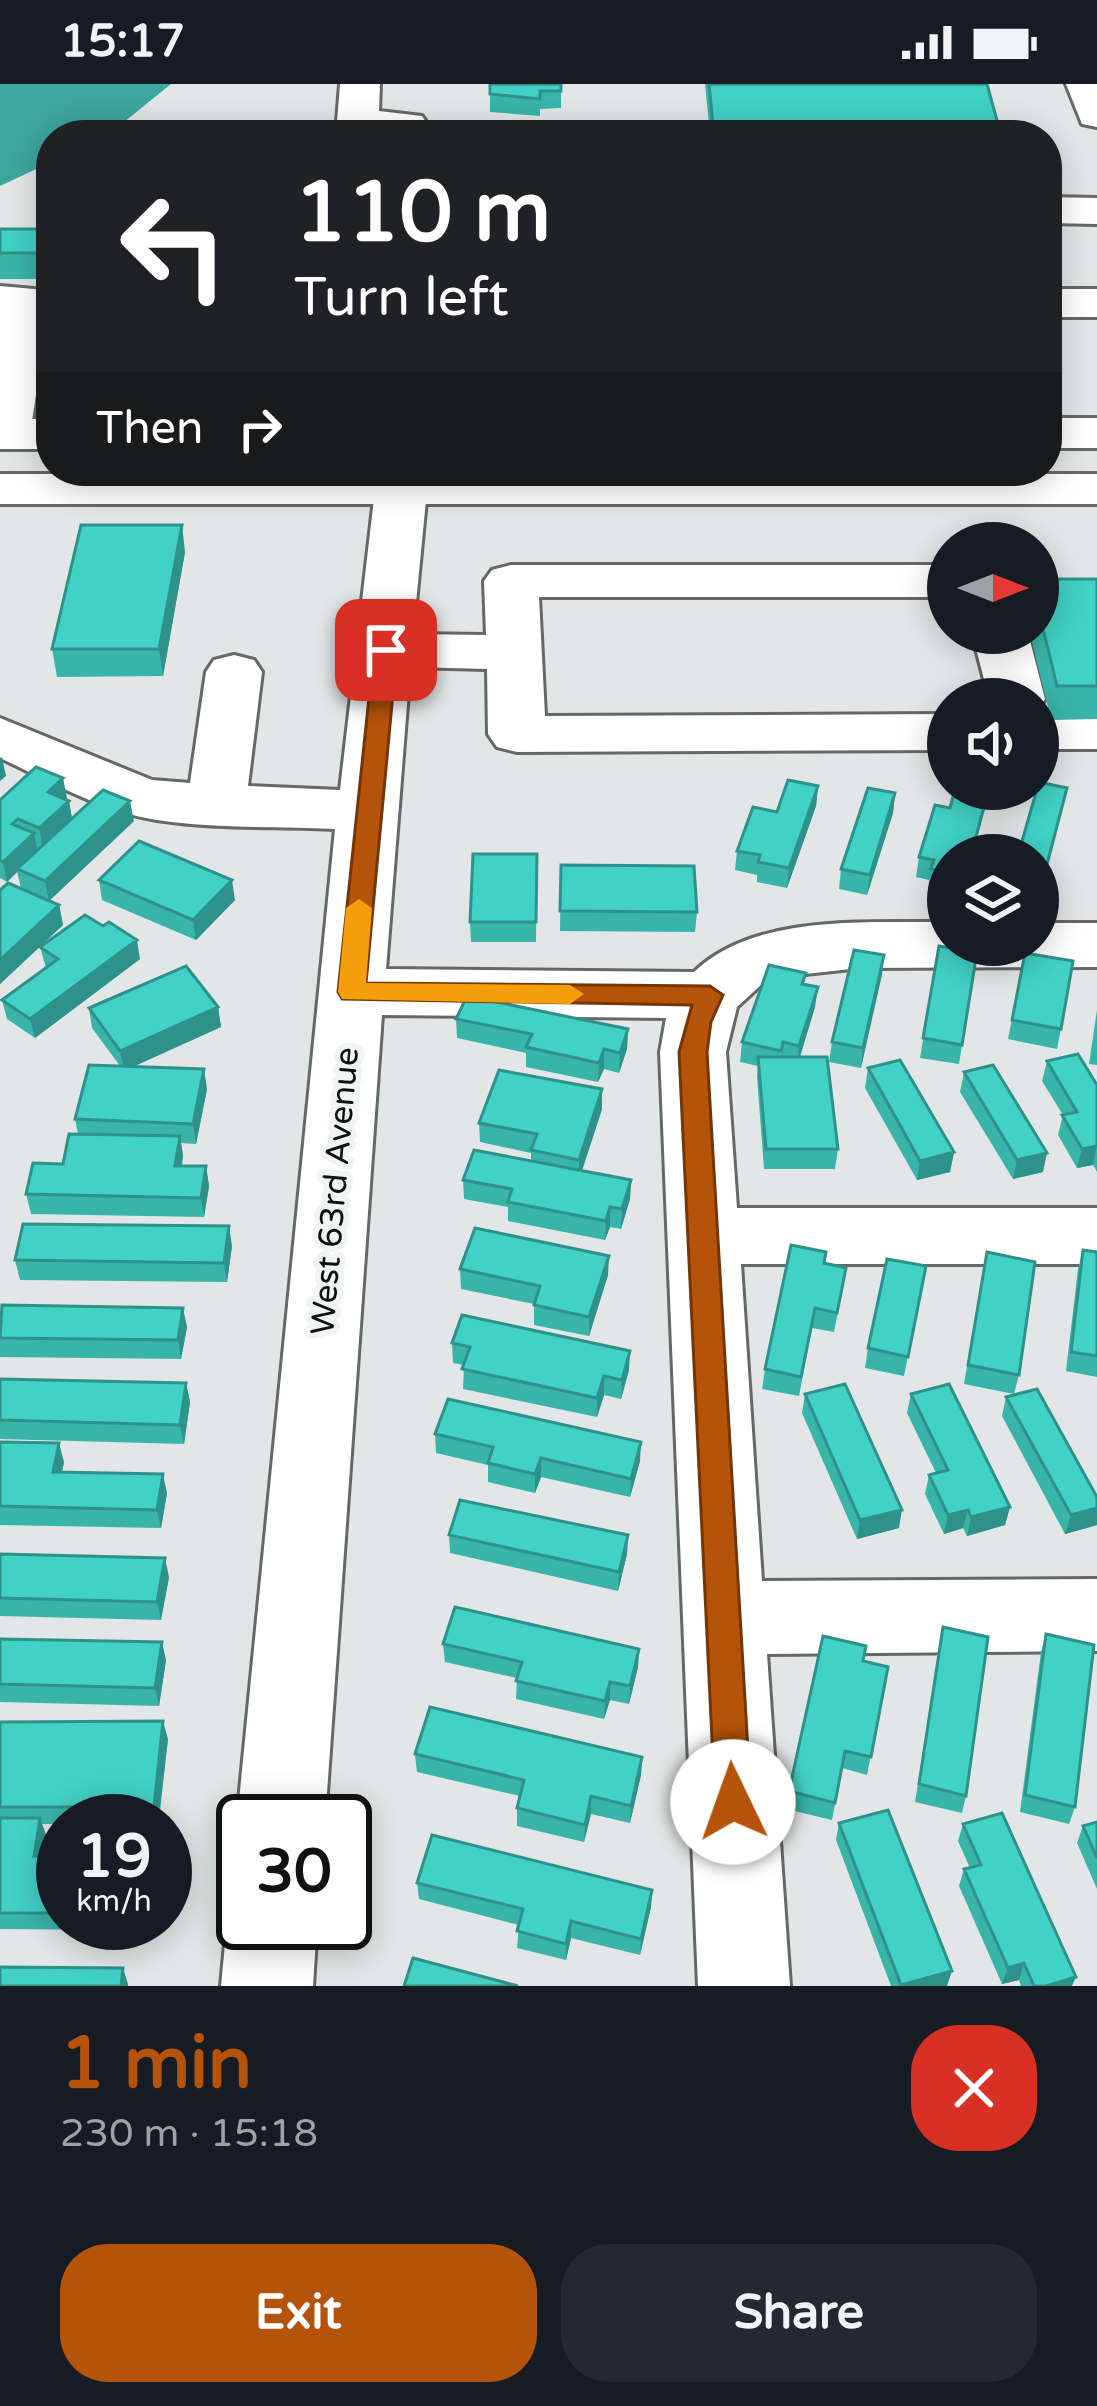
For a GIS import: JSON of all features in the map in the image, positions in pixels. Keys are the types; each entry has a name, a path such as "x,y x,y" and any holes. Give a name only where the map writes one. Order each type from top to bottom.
{"street":[{"path":"358,120 360,84"},
{"path":"1086,84 1097,115"},
{"path":"375,120 408,116"},
{"path":"1062,210 1097,211"},
{"path":"0,300 29,300 8,372 19,434"},
{"path":"1062,303 1097,303"},
{"path":"1062,433 1097,433"},
{"path":"0,489 1097,489"},
{"name":"West 63rd Avenue","path":"283,1794 368,811 401,490"},
{"path":"927,581 512,580 517,734 927,732"},
{"path":"386,650 514,653"},
{"path":"216,807 234,672"},
{"path":"1059,731 1097,731"},
{"path":"0,736 134,795 216,807 368,811"},
{"path":"744,1986 693,1052 698,1022 710,995 742,965 767,956 851,948 1097,945"},
{"path":"352,992 710,995"},
{"path":"702,1236 1097,1236"},
{"path":"722,1618 1097,1615"},
{"path":"267,1986 270,1950"}],"water":[{"path":"0,84 171,84 127,120 36,120 36,169 0,186"}],"building":[{"path":"490,84 561,84 561,91 540,91 540,99 490,94"},
{"path":"709,84 987,84 997,120 713,120"},
{"path":"0,229 36,229 36,253 0,253"},
{"path":"81,525 182,525 159,649 52,649"},
{"path":"1059,579 1097,579 1097,686 1059,686 1049,654 1059,654"},
{"path":"36,767 63,778 48,792 69,801 39,828 18,819 12,824 34,833 3,862 0,800"},
{"path":"788,780 818,786 789,868 758,862 760,855 737,851 753,807 777,812"},
{"path":"1059,786 1067,788 1055,834 1024,834 1031,810 1059,810"},
{"path":"868,788 895,793 870,875 841,869"},
{"path":"103,790 130,801 45,881 17,869"},
{"path":"933,810 983,810 977,834 927,834 927,859 919,857"},
{"path":"139,841 232,880 193,920 99,880"},
{"path":"473,854 537,854 536,922 470,922"},
{"path":"561,865 694,866 697,912 560,911"},
{"path":"8,883 59,905 0,960 0,890"},
{"path":"85,915 103,926 109,922 137,940 30,1019 2,1000 58,959 40,947"},
{"path":"854,950 884,955 863,1048 832,1042"},
{"path":"1059,959 1073,961 1061,1029 1012,1020 1022,966 1059,966"},
{"path":"769,965 806,973 802,984 818,987 799,1046 783,1042 781,1051 742,1042"},
{"path":"186,966 218,1007 120,1051 89,1008"},
{"path":"936,966 975,966 962,1045 923,1038"},
{"path":"467,996 628,1029 620,1053 604,1049 599,1063 526,1047 532,1034 456,1019"},
{"path":"1078,1054 1097,1085 1097,1146 1082,1149 1062,1115 1077,1112 1047,1061"},
{"path":"758,1057 827,1057 838,1149 766,1149"},
{"path":"900,1060 954,1152 920,1161 868,1068"},
{"path":"89,1065 204,1069 193,1124 75,1119"},
{"path":"993,1065 1047,1153 1017,1160 964,1072"},
{"path":"499,1070 602,1089 579,1160 531,1150 537,1134 479,1123"},
{"path":"69,1134 180,1136 175,1166 206,1166 201,1198 26,1194 33,1163 63,1164"},
{"path":"474,1150 631,1180 622,1209 610,1207 606,1221 508,1202 512,1189 463,1180"},
{"path":"23,1224 229,1226 224,1263 15,1260"},
{"path":"475,1228 609,1256 589,1317 534,1305 540,1286 460,1269"},
{"path":"791,1245 826,1252 824,1263 846,1268 837,1313 815,1308 801,1377 765,1369"},
{"path":"1083,1250 1097,1252 1097,1356 1071,1352"},
{"path":"987,1252 1035,1262 1019,1375 968,1365"},
{"path":"887,1259 926,1266 908,1357 868,1348"},
{"path":"2,1305 183,1308 178,1340 0,1338"},
{"path":"462,1315 630,1351 622,1380 604,1376 597,1398 462,1369 470,1347 452,1343"},
{"path":"0,1379 186,1383 180,1425 0,1420"},
{"path":"845,1384 902,1510 860,1520 805,1394"},
{"path":"949,1384 1010,1507 971,1517 968,1510 948,1515 929,1475 948,1470 911,1394"},
{"path":"1037,1389 1097,1497 1097,1508 1071,1515 1006,1397"},
{"path":"448,1399 641,1442 631,1479 541,1458 535,1474 488,1463 493,1447 435,1434"},
{"path":"0,1442 59,1443 53,1472 163,1474 157,1510 0,1506"},
{"path":"460,1500 628,1535 619,1572 449,1535"},
{"path":"0,1554 165,1558 157,1602 0,1598"},
{"path":"455,1607 639,1649 630,1686 610,1682 605,1701 516,1681 522,1662 443,1644"},
{"path":"943,1627 988,1637 966,1796 919,1784"},
{"path":"1046,1634 1094,1645 1075,1807 1025,1795"},
{"path":"823,1636 866,1646 863,1661 888,1667 871,1757 845,1751 835,1803 789,1791"},
{"path":"0,1639 162,1642 155,1688 0,1684"},
{"path":"430,1707 642,1757 631,1806 591,1796 585,1825 517,1808 524,1780 415,1754"},
{"path":"163,1721 155,1794 36,1794 36,1807 0,1807 0,1722"},
{"path":"888,1810 952,1971 901,1985 839,1823"},
{"path":"1002,1813 1076,1977 1034,1986 1024,1963 1008,1968 964,1869 981,1865 963,1824"},
{"path":"0,1818 36,1818 36,1913 0,1913"},
{"path":"1097,1822 1097,1858 1083,1826"},
{"path":"432,1835 652,1890 641,1939 571,1921 566,1944 517,1931 523,1909 417,1883"},
{"path":"413,1958 518,1986 404,1986"},
{"path":"0,1967 123,1968 121,1986 0,1986"}],"slow traffic":[{"path":"359,908 352,992 570,994"}],"route":[{"path":"386,650 352,992 710,995 698,1022 693,1052 733,1802"}]}
